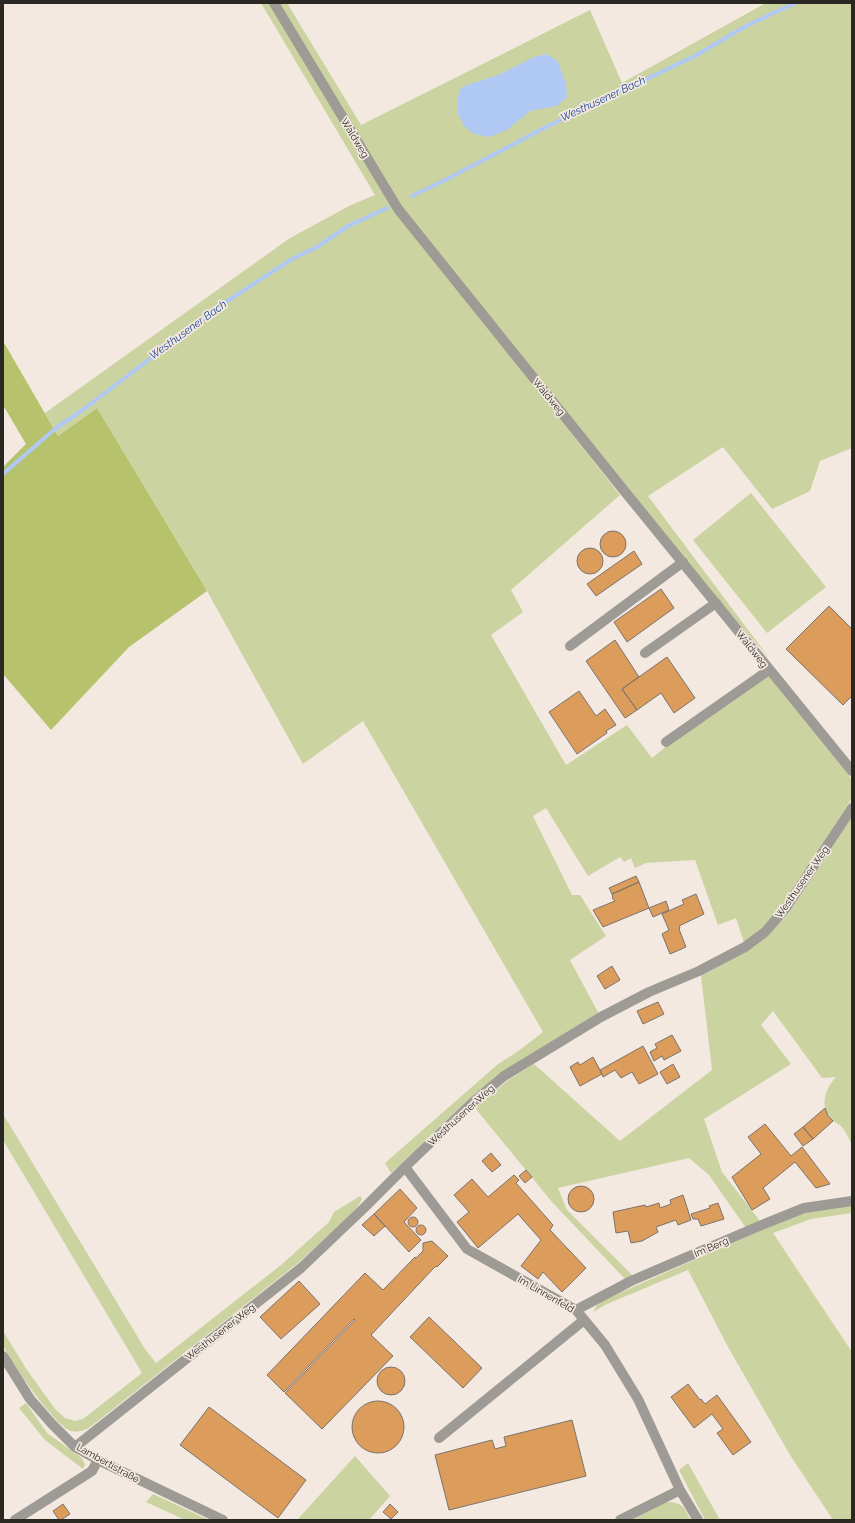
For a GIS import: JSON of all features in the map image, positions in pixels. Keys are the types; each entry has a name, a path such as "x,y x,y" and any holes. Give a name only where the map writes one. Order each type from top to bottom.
{"street":[{"name":"Waldweg","path":"274,3 398,209 621,487 852,771"},
{"path":"570,646 683,562"},
{"path":"645,654 716,603"},
{"path":"666,742 769,670"},
{"name":"Westhusener Weg","path":"75,1447 301,1268 363,1210 405,1167 472,1103 504,1076 601,1017 649,992 719,961 745,947 765,932 786,908 852,808"},
{"name":"Im Linnenfeld","path":"405,1167 467,1249 576,1310 605,1344 638,1399 680,1490 698,1520"},
{"name":"Im Berg","path":"576,1310 631,1281 804,1208 852,1201"},
{"path":"439,1438 584,1320"},
{"name":"Lambertistraße","path":"3,1356 30,1399 75,1447 98,1460 223,1520"},
{"path":"15,1520 92,1472 98,1460"},
{"path":"620,1520 680,1490"}],"green space":[{"path":"261,3 271,3 382,192 620,495 511,590 523,612 491,635 566,765 627,725 652,758 762,668 849,775 852,782 852,798 783,906 761,929 744,943 736,918 718,925 695,860 646,863 635,868 631,858 624,862 620,857 588,876 546,808 533,816 572,895 580,895 606,936 570,960 599,1014 499,1074 468,1100 391,1173 385,1163 497,1065 543,1032 363,721 303,764 207,591 97,408 58,436 45,413 290,238 351,205 375,195"},
{"path":"278,3 287,3 361,125 590,10 622,83 766,3 852,3 852,448 820,461 810,491 772,509 723,447 648,496 769,658 717,599 403,210"},
{"path":"3,341 58,436 97,408 207,591 129,647 51,730 3,674 3,467 26,444 3,405"},
{"path":"751,493 826,587 767,633 693,540"},
{"path":"852,817 852,1145 843,1128 833,1121 826,1110 826,1093 836,1077 822,1078 773,1011 761,1025 791,1064 704,1119 722,1172 760,1221 746,1228 709,1175 689,1158 558,1188 567,1210 633,1276 625,1279 552,1202 475,1108 507,1081 534,1064 620,1141 712,1070 701,976 747,951 768,935 789,913"},
{"path":"3,1114 145,1349 156,1363 281,1265 329,1222 334,1212 360,1196 362,1199 357,1208 345,1220 298,1263 89,1428 73,1432 64,1427 34,1394 3,1345 3,1331 25,1367 55,1409 65,1418 75,1421 83,1419 142,1373 3,1140"},
{"path":"852,1204 852,1213 811,1219 773,1233 852,1352 852,1520 833,1520 790,1455 728,1347 688,1270 607,1304 593,1312 597,1305 604,1300 784,1220 804,1212"},
{"path":"26,1403 47,1433 82,1458 85,1465 83,1469 45,1440 19,1408"},
{"path":"355,1456 390,1496 369,1520 297,1520"},
{"path":"688,1463 720,1520 705,1520 679,1470"},
{"path":"153,1494 209,1520 185,1520 146,1502"},
{"path":"666,1502 676,1503 682,1506 691,1520 632,1520"}],"water":[{"path":"545,54 557,60 566,83 567,97 557,106 530,111 507,130 489,137 474,134 464,126 458,114 457,101 460,89 507,71 534,57"}],"building":[{"path":"613,531 622,535 626,544 622,553 613,557 604,553 600,544 604,535"},
{"path":"590,548 599,552 603,561 599,570 590,574 581,570 577,561 581,552"},
{"path":"634,551 642,564 596,596 587,584"},
{"path":"661,589 674,608 627,642 614,622"},
{"path":"829,606 852,629 852,696 843,705 786,649"},
{"path":"615,640 639,677 622,689 637,710 625,718 586,661"},
{"path":"667,657 695,698 674,713 661,693 637,710 622,689"},
{"path":"579,691 596,716 605,709 616,725 577,754 549,712"},
{"path":"636,876 639,882 612,894 609,888"},
{"path":"639,882 649,908 603,927 593,910 615,901 612,898 612,894"},
{"path":"696,894 704,914 679,926 686,947 670,954 662,934 669,930 662,914 684,904 682,900"},
{"path":"666,901 669,910 653,917 649,908"},
{"path":"612,966 620,980 605,989 597,976"},
{"path":"658,1002 664,1014 643,1024 637,1011"},
{"path":"672,1035 681,1051 664,1060 662,1056 654,1061 650,1052 657,1048 655,1044"},
{"path":"643,1046 658,1074 639,1084 632,1072 621,1078 615,1070 603,1077 600,1070"},
{"path":"593,1057 602,1074 580,1086 570,1067 578,1062 580,1065"},
{"path":"673,1064 680,1077 667,1084 660,1072"},
{"path":"825,1108 828,1116 833,1121 813,1139 803,1127"},
{"path":"765,1124 791,1156 802,1147 830,1184 816,1188 795,1162 763,1188 770,1199 752,1210 732,1177 761,1154 748,1137"},
{"path":"803,1127 813,1139 803,1146 794,1134"},
{"path":"491,1153 501,1165 492,1172 482,1161"},
{"path":"526,1170 532,1177 525,1183 519,1176"},
{"path":"514,1175 519,1180 516,1183 553,1225 550,1230 586,1268 562,1292 543,1272 538,1279 521,1266 541,1240 518,1214 478,1248 457,1222 469,1212 454,1195 472,1179 488,1197"},
{"path":"581,1186 590,1190 594,1199 590,1208 581,1212 572,1208 568,1199 572,1190"},
{"path":"400,1189 417,1208 404,1222 421,1240 409,1252 374,1214"},
{"path":"683,1195 691,1220 678,1225 676,1220 656,1227 658,1232 642,1241 631,1243 628,1231 616,1233 613,1212 645,1205 646,1207 659,1203 660,1208 671,1204 670,1200"},
{"path":"718,1203 724,1219 701,1226 698,1219 693,1219 691,1214 710,1208 709,1206"},
{"path":"374,1214 385,1226 374,1236 362,1225"},
{"path":"411,1217 415,1217 417,1218 417,1226 411,1227 408,1224 408,1220"},
{"path":"419,1225 423,1225 425,1226 425,1234 419,1235 416,1232 416,1228"},
{"path":"432,1241 448,1256 431,1271 371,1335 393,1356 322,1429 285,1393 355,1320 354,1319 284,1392 267,1375 365,1273 383,1290 415,1257 416,1258 423,1251 423,1243"},
{"path":"299,1281 320,1304 281,1339 260,1317"},
{"path":"429,1317 482,1368 463,1388 410,1337"},
{"path":"391,1367 401,1371 405,1381 401,1391 391,1395 381,1391 377,1381 381,1371"},
{"path":"688,1384 700,1400 701,1399 705,1404 717,1395 751,1442 733,1455 717,1433 723,1429 712,1414 694,1428 671,1397"},
{"path":"378,1401 388,1403 396,1409 402,1417 404,1427 402,1437 396,1445 388,1451 378,1453 368,1451 360,1445 354,1437 352,1427 354,1417 360,1409 368,1403"},
{"path":"209,1407 306,1480 278,1518 180,1445"},
{"path":"572,1420 586,1476 449,1510 435,1455 492,1440 495,1449 506,1446 504,1437"},
{"path":"63,1504 70,1514 59,1520 53,1511"},
{"path":"390,1504 398,1512 391,1519 383,1512"}],"waterway":[{"name":"Westhusener Bach","path":"412,196 550,125 695,56 744,27 795,3"},
{"name":"Westhusener Bach","path":"3,474 56,428 84,409 215,309 292,259 317,247 348,226 387,208"}]}
